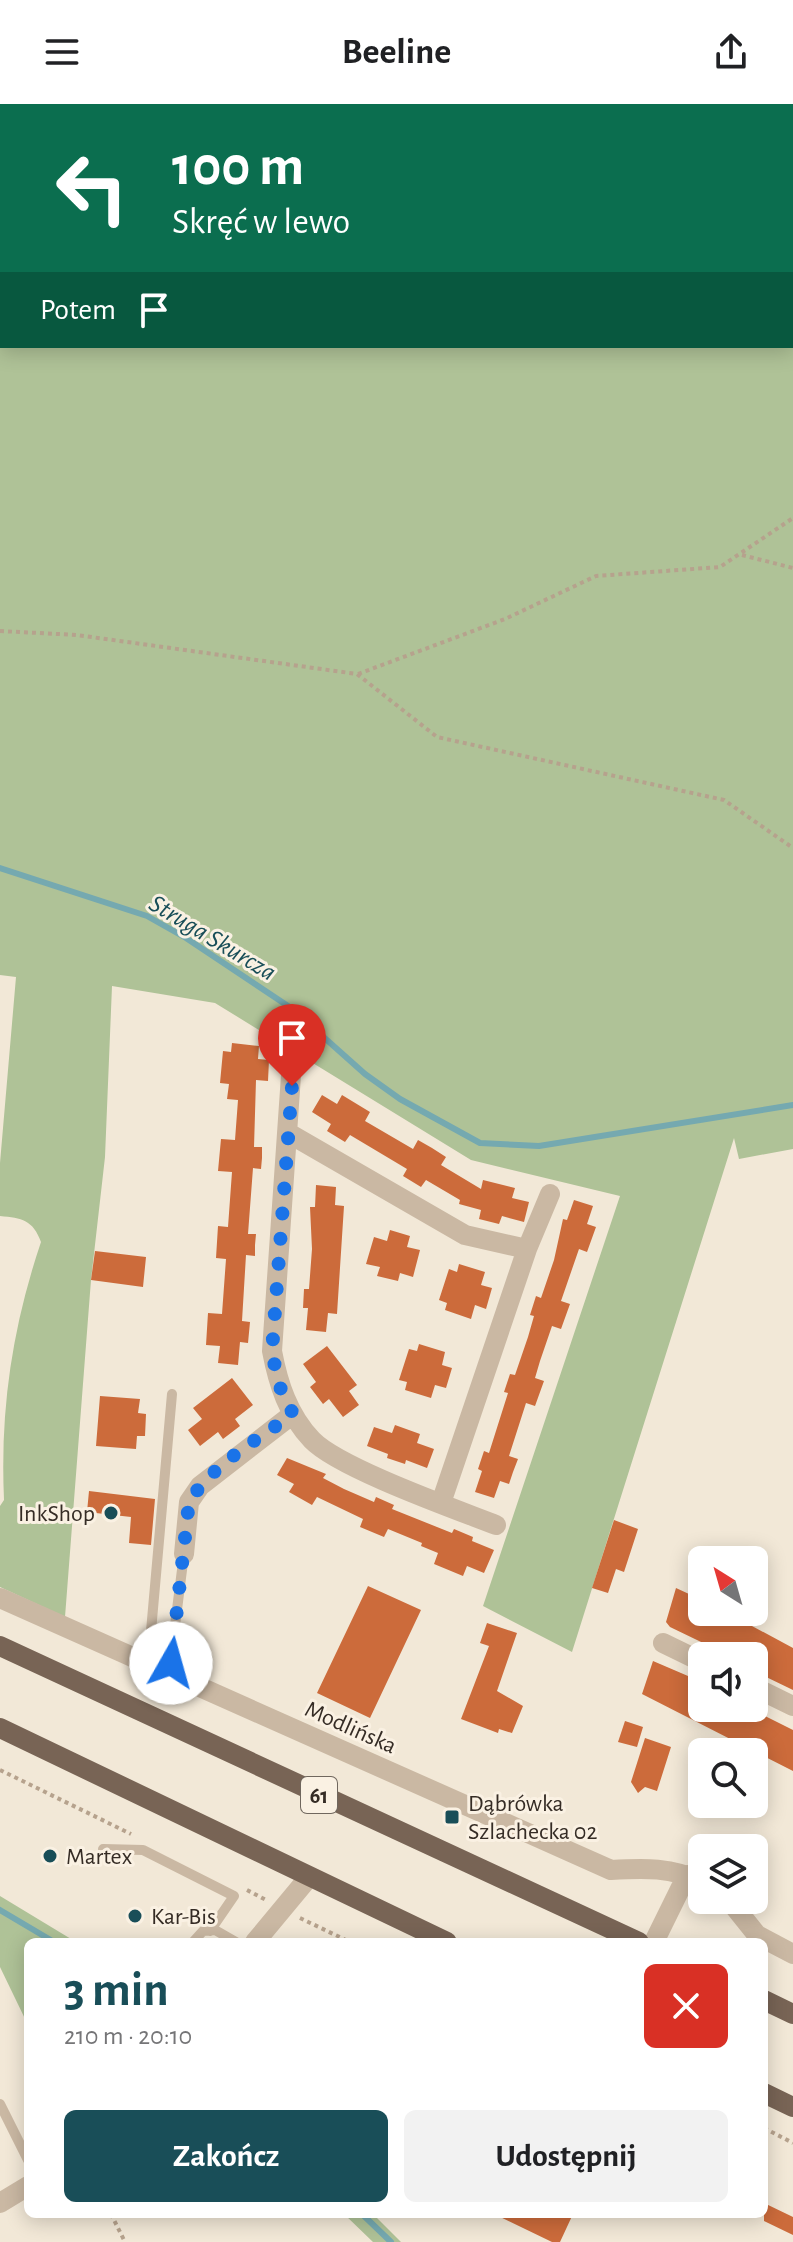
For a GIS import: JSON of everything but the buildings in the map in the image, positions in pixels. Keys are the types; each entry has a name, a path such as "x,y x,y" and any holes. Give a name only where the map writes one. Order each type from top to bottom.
{"main road":[{"name":"61","path":"0,1646 630,1938"},
{"path":"0,1728 439,1938"},
{"path":"768,2002 793,2014"},
{"path":"768,2095 793,2107"}],"street":[{"path":"292,1061 290,1134 272,1351 278,1383 293,1414 313,1441 349,1463 496,1525"},
{"path":"290,1134 465,1235 527,1249"},
{"path":"441,1503 527,1249 550,1194"},
{"path":"184,1554 189,1502 200,1486 293,1414"},
{"name":"Modlińska","path":"0,1598 611,1870 653,1868 688,1877"},
{"path":"663,1643 688,1655"},
{"path":"768,1694 793,1706"},
{"path":"258,1938 309,1877"},
{"name":"Modlińska","path":"656,1938 688,1888"},
{"path":"740,1914 763,1938"},
{"path":"768,1941 793,1954"},
{"path":"0,2203 24,2188"}],"lane":[{"path":"148,1665 172,1394"},
{"path":"169,1675 184,1554"},
{"path":"103,1849 143,1850 234,1896 210,1931"},
{"path":"197,1938 203,1931 227,1938"},
{"path":"0,2104 24,2152"}],"path":[{"path":"0,631 77,635 357,674 505,619 596,576 720,567 793,518"},
{"path":"742,555 793,568"},
{"path":"357,674 437,737 724,800 793,848"},
{"path":"768,2130 793,2143"},
{"path":"113,2218 125,2242"}],"green space":[{"path":"0,348 793,348 793,1149 739,1159 734,1138 572,1652 483,1606 620,1196 471,1160 215,1003 112,986 105,1157 91,1280 65,1617 0,1587 0,1506 4,1500 6,1401 22,1306 41,1242 26,1222 0,1216 0,1163 16,977 0,975"},
{"path":"0,1896 69,1938 24,1938 24,2017 0,1967"},
{"path":"348,2218 377,2218 401,2242 373,2242"}],"waterway":[{"name":"Struga Skurcza","path":"0,868 147,916 186,938 291,1008 365,1074 400,1099 480,1143 539,1146 793,1105"},
{"path":"0,1910 47,1938"},
{"path":"366,2218 391,2242"}],"place":[{"name":"InkShop","path":"111,1513"},
{"name":"Dąbrówka Szlachecka 02","path":"452,1817"},
{"name":"Martex","path":"50,1856"},
{"name":"Kar-Bis","path":"135,1916"}],"route":[{"path":"171,1663 189,1502 219,1468 293,1414 278,1383 272,1351 292,1086"}]}
